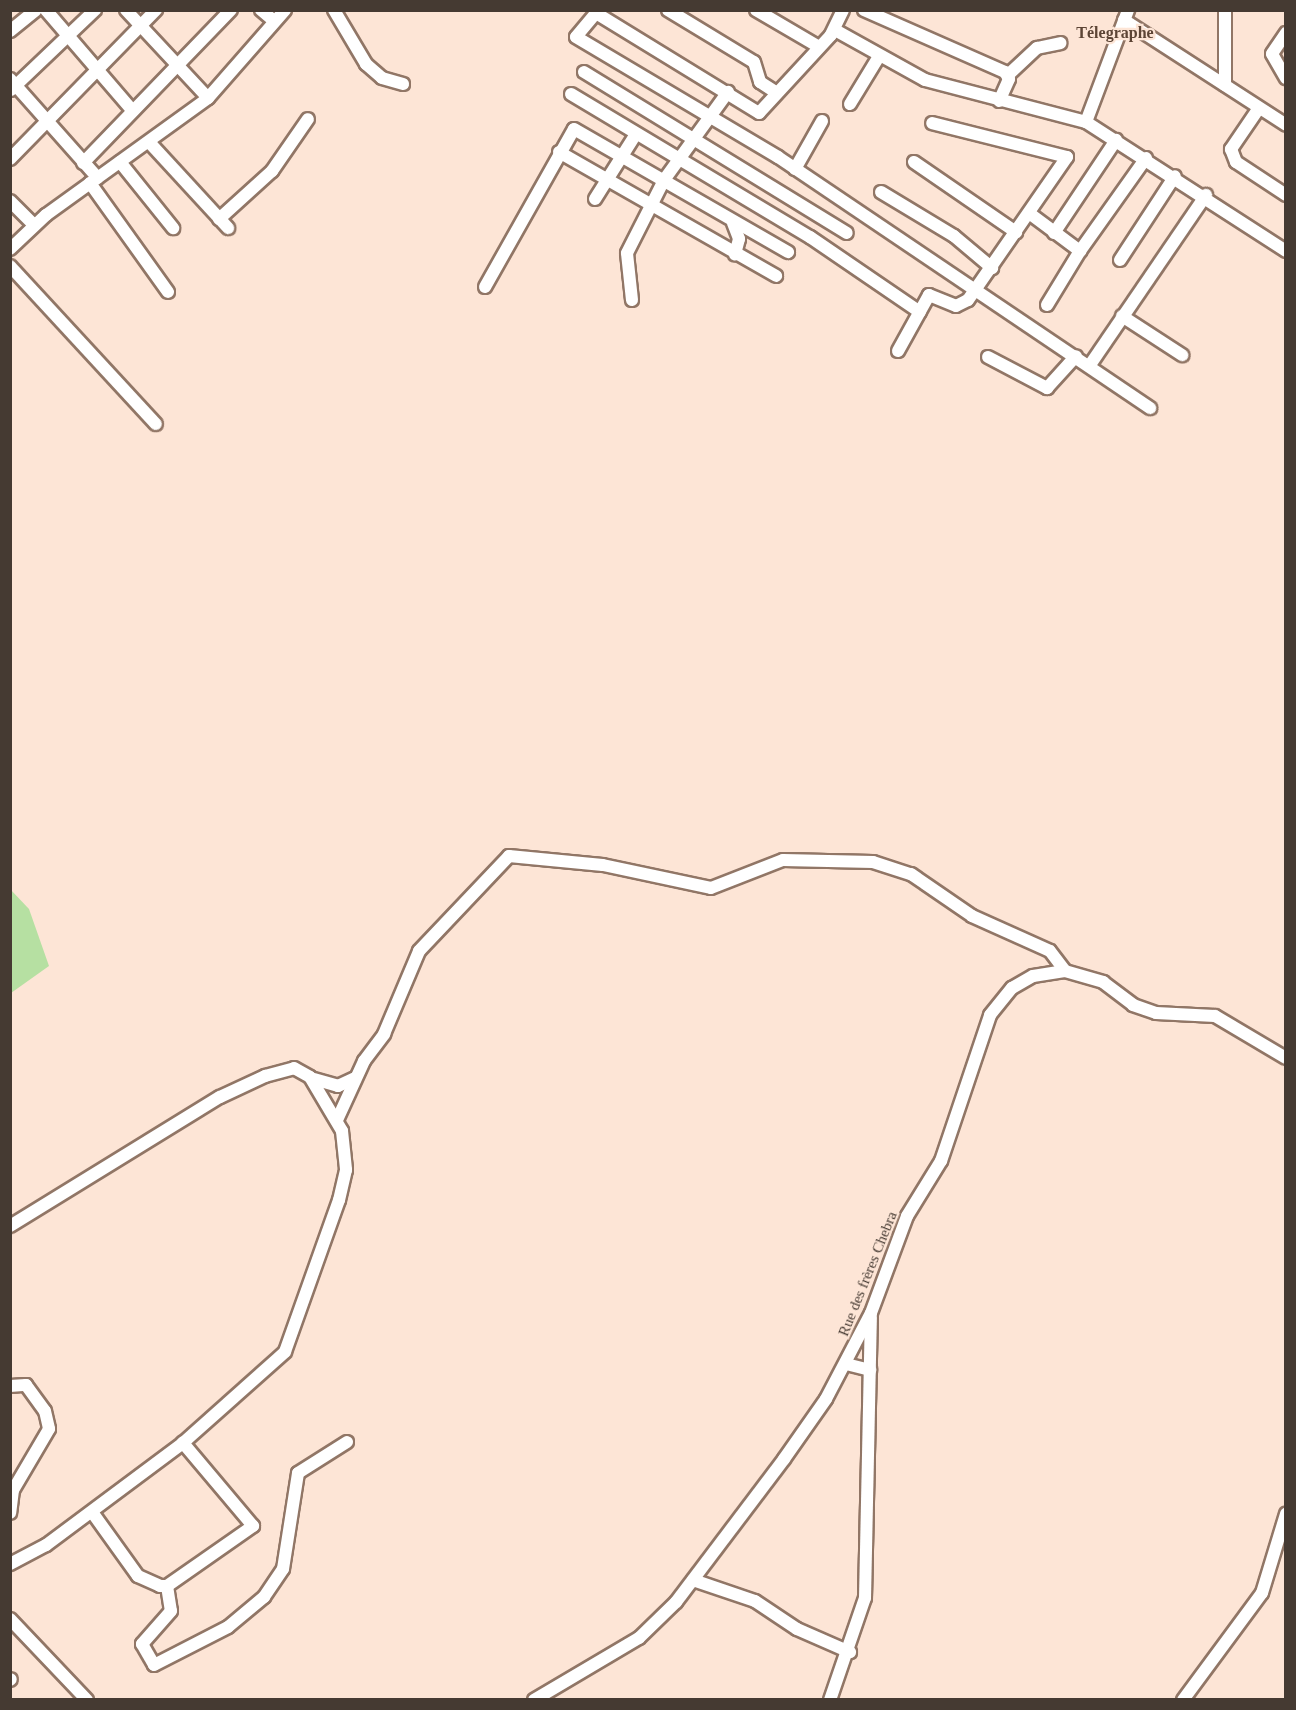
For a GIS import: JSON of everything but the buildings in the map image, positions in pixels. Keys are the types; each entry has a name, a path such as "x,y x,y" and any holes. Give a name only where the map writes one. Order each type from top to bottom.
{"street":[{"path":"10,31 36,10"},
{"path":"46,10 97,73 133,111"},
{"path":"95,10 69,37 12,85 47,119 83,163 168,292"},
{"path":"126,10 175,66 208,98"},
{"path":"10,159 47,119 97,73 156,10"},
{"path":"83,163 231,10"},
{"path":"261,10 274,21"},
{"path":"10,249 34,225 208,98 285,10"},
{"path":"334,10 366,64 382,78 403,84"},
{"path":"668,10 754,62 760,82 777,93"},
{"path":"756,10 819,47"},
{"path":"843,10 835,30 759,113 596,13 576,37 709,115 795,169 975,291 1090,365 1150,408"},
{"path":"864,10 1008,75"},
{"path":"1225,10 1225,85"},
{"path":"1086,122 1126,15 1225,85 1285,123"},
{"path":"835,30 878,58 925,80 1086,122 1206,195 1286,251"},
{"path":"1286,33 1272,54 1286,78"},
{"path":"999,101 1008,75 1038,48 1060,43"},
{"path":"850,104 878,58"},
{"path":"584,72 694,135 847,233"},
{"path":"632,300 627,253 664,180 694,135 728,92"},
{"path":"572,94 810,237 920,312"},
{"path":"1259,108 1231,149 1236,162 1286,195"},
{"path":"219,219 272,171 308,119"},
{"path":"795,169 822,121"},
{"path":"898,351 932,293 961,307 975,291 1029,213 1066,154 932,123"},
{"path":"484,287 574,129 623,154 734,223 788,252"},
{"path":"595,199 636,134"},
{"path":"1054,233 1116,140"},
{"path":"149,142 228,228"},
{"path":"559,152 653,203 735,254 776,276"},
{"path":"1047,305 1080,251 1146,158"},
{"path":"120,162 173,228"},
{"path":"914,162 1016,232"},
{"path":"1120,261 1175,176"},
{"path":"880,192 954,236 992,268"},
{"path":"1090,365 1206,195"},
{"path":"10,201 34,225"},
{"path":"1029,213 1080,251"},
{"path":"734,223 739,239 735,254"},
{"path":"10,266 156,424"},
{"path":"1122,316 1182,355"},
{"path":"988,357 1047,388 1076,356"},
{"path":"336,1120 355,1078 384,1034 419,951 509,856 603,865 711,888 783,860 873,862 910,874 972,916 1050,951 1065,971 1103,982 1133,1005 1156,1013 1215,1016 1286,1058"},
{"name":"Rue des frères Chebra","path":"534,1700 639,1638 693,1580 784,1459 846,1364 871,1314 907,1216 941,1161 990,1015 1012,988 1033,976 1065,971"},
{"path":"10,1226 220,1097 294,1068 310,1077 338,1086 355,1078"},
{"path":"10,1564 92,1512 183,1443 285,1352 346,1170 336,1120 310,1077"},
{"path":"830,1700 850,1652 865,1598 871,1314"},
{"path":"846,1364 870,1370"},
{"path":"10,1386 26,1385 45,1411 50,1429 13,1490 10,1513"},
{"path":"167,1587 171,1611 142,1644 154,1665 228,1627 264,1597 283,1569 298,1473 347,1442"},
{"path":"167,1587 253,1526 183,1443"},
{"path":"92,1512 138,1576 167,1587"},
{"path":"1183,1700 1262,1593 1286,1514"},
{"path":"693,1580 755,1601 797,1629 850,1652"},
{"path":"10,1619 87,1700"}],"green space":[{"path":"10,889 29,909 49,966 11,993"}],"district":[{"name":"Télegraphe","path":"1115,33"}]}
